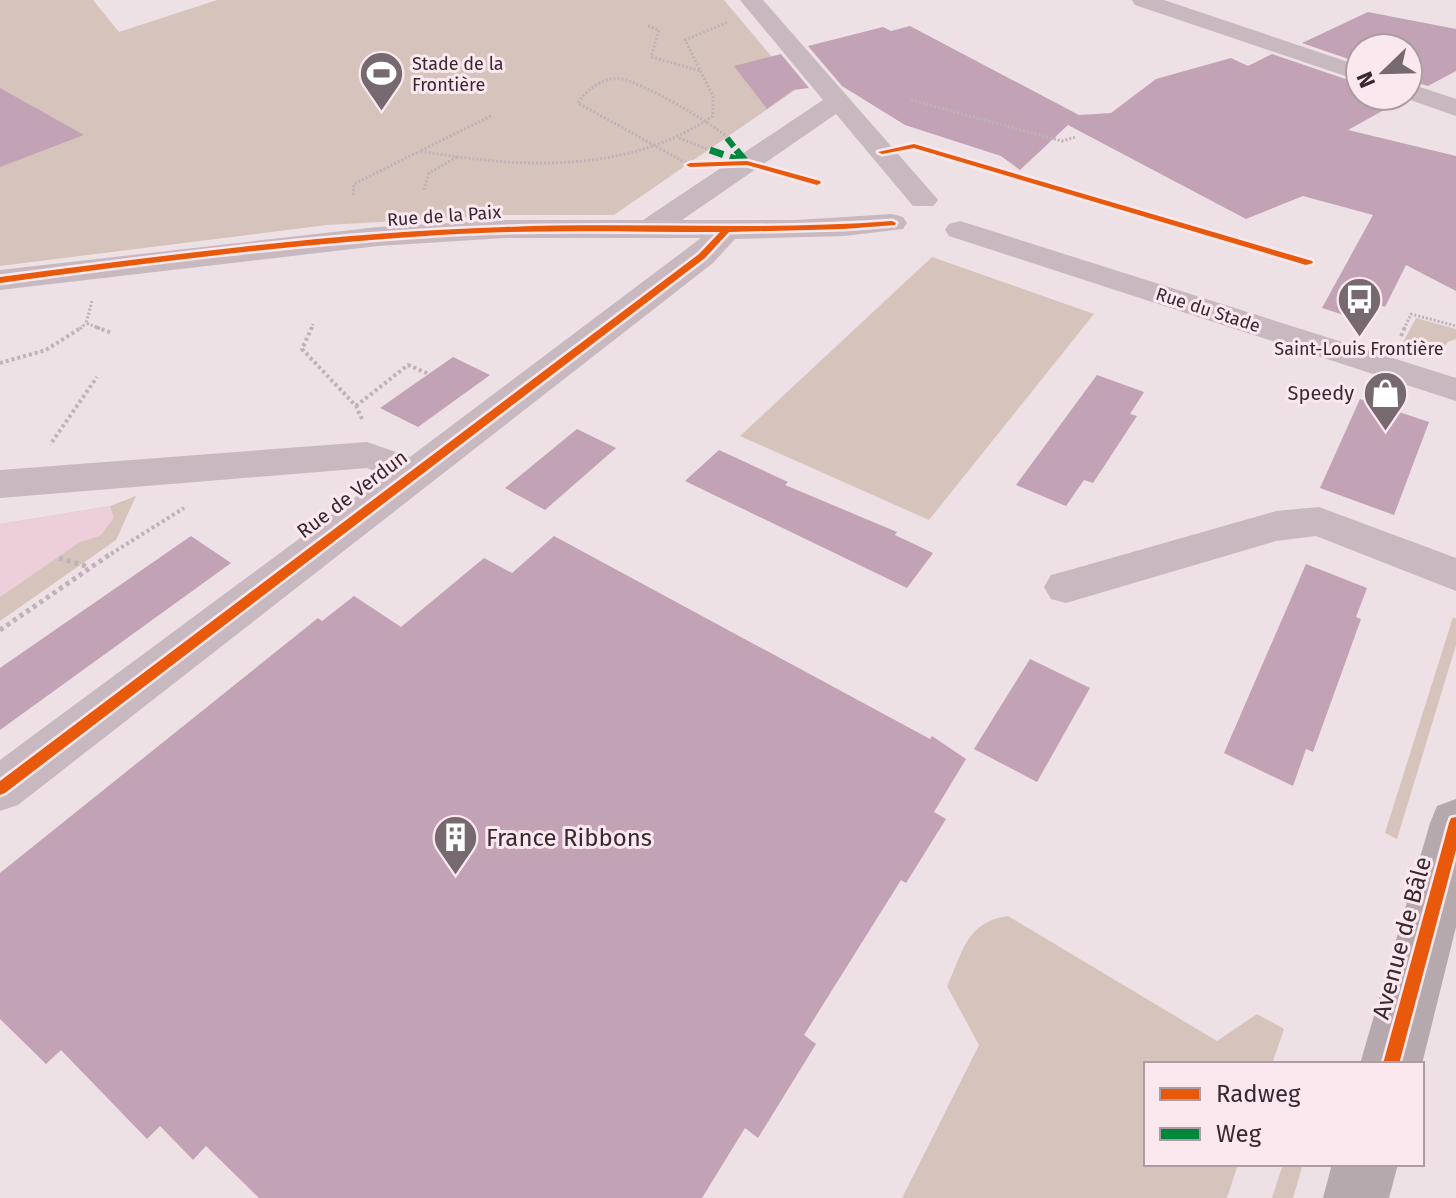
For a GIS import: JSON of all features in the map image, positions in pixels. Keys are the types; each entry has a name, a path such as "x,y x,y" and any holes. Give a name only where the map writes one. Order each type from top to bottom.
{"main road":[{"name":"Avenue de Bâle","path":"1392,1062 1456,823"},
{"path":"1356,1198 1364,1166"}],"street":[{"path":"1143,0 1344,68"},
{"path":"743,9 838,101 923,200"},
{"path":"1424,97 1456,108"},
{"path":"651,228 838,101"},
{"path":"923,200 954,208 962,214 964,223 925,231 890,217 893,209 900,203 923,200"},
{"name":"Rue de la Paix","path":"0,280 338,241 504,229 925,231"},
{"name":"Rue de Verdun","path":"0,789 394,465 702,256 726,230"},
{"name":"Rue du Stade","path":"925,231 1456,390"},
{"path":"13,482 247,464 394,465"},
{"path":"1066,587 1276,526 1319,521 1456,575"}],"path":[{"path":"420,151 493,163 554,162 653,147 678,138 713,116 713,96 685,40 743,9"},
{"path":"648,26 659,30 651,57 702,71"},
{"path":"690,165 653,147 612,118 583,107 578,103 582,95 607,80 621,79 708,120 727,138"},
{"path":"911,100 1062,141 1076,137"},
{"path":"353,195 354,184 491,116"},
{"path":"678,138 710,150"},
{"path":"882,152 914,146 1309,263"},
{"path":"424,190 429,173 457,157"},
{"path":"1387,368 1411,314 1456,326"},
{"path":"0,363 15,362 76,335 86,323"},
{"path":"313,324 302,349 356,406 394,465"},
{"path":"356,406 408,365 429,374"},
{"path":"13,482 97,377"},
{"path":"0,630 247,464"},
{"path":"59,558 90,567"}],"shaded area":[{"name":"Stade de la Frontière","path":"0,0 93,0 119,32 217,0 724,0 798,88 614,215 504,215 327,225 0,266"},
{"path":"932,257 1094,314 929,520 740,436"},
{"path":"1416,318 1456,329 1456,339 1448,342 1436,357 1401,346"},
{"path":"136,496 116,540 0,621 0,524 110,506"},
{"path":"110,506 114,518 100,536 80,542 0,597 0,524"},
{"path":"1453,617 1456,619 1456,645 1397,839 1385,833"},
{"path":"1008,916 1217,1041 1257,1014 1284,1029 1273,1062 1144,1062 1144,1166 1237,1166 1227,1198 902,1198 979,1045 947,986 968,940 974,932 994,919"},
{"path":"1282,1166 1302,1166 1293,1198 1272,1198"}],"building":[{"path":"1368,12 1456,29 1456,71 1428,86 1424,85 1424,32 1344,32 1344,57 1302,43"},
{"path":"910,26 1079,115 1111,113 1156,79 1231,58 1248,66 1272,54 1344,79 1344,112 1380,112 1348,130 1456,156 1456,291 1406,265 1385,307 1378,304 1369,323 1322,308 1373,215 1303,196 1246,219 1068,125 1020,170 1001,156 905,125 842,86 808,46 883,27 891,31"},
{"path":"781,54 809,88 793,90 767,109 734,66"},
{"path":"0,88 84,135 0,167"},
{"path":"453,357 490,375 418,427 380,408"},
{"path":"1097,375 1144,392 1130,414 1137,416 1093,483 1084,480 1066,506 1016,485"},
{"path":"1360,399 1429,422 1394,515 1320,488"},
{"path":"577,429 616,448 545,510 505,488"},
{"path":"719,450 788,482 785,485 897,532 895,535 933,553 907,588 685,481"},
{"path":"191,536 231,563 0,730 0,668"},
{"name":"France Ribbons","path":"554,536 930,739 932,736 966,759 934,812 946,819 906,883 901,880 804,1035 816,1044 758,1138 745,1128 702,1198 259,1198 206,1146 193,1160 160,1126 147,1139 61,1050 46,1064 0,1019 0,873 318,618 322,621 354,596 401,627 484,558 512,573"},
{"path":"1306,564 1367,588 1356,617 1361,619 1313,752 1306,749 1293,786 1224,753"},
{"path":"1030,659 1090,688 1037,782 974,749"}],"marked path":[{"path":"710,150 747,163 727,138"}],"cycle path":[{"path":"882,152 914,146 1309,263"},
{"path":"690,165 747,163 817,183"},
{"path":"0,280 252,248 378,236 505,229 747,230 892,223"},
{"path":"0,789 702,256 726,230"},
{"path":"1392,1062 1456,823"}],"place":[{"name":"Stade de la Frontière","path":"381,113"},
{"name":"Saint-Louis Frontière","path":"1359,338"},
{"name":"Speedy","path":"1385,432"},
{"name":"France Ribbons","path":"455,877"}]}
